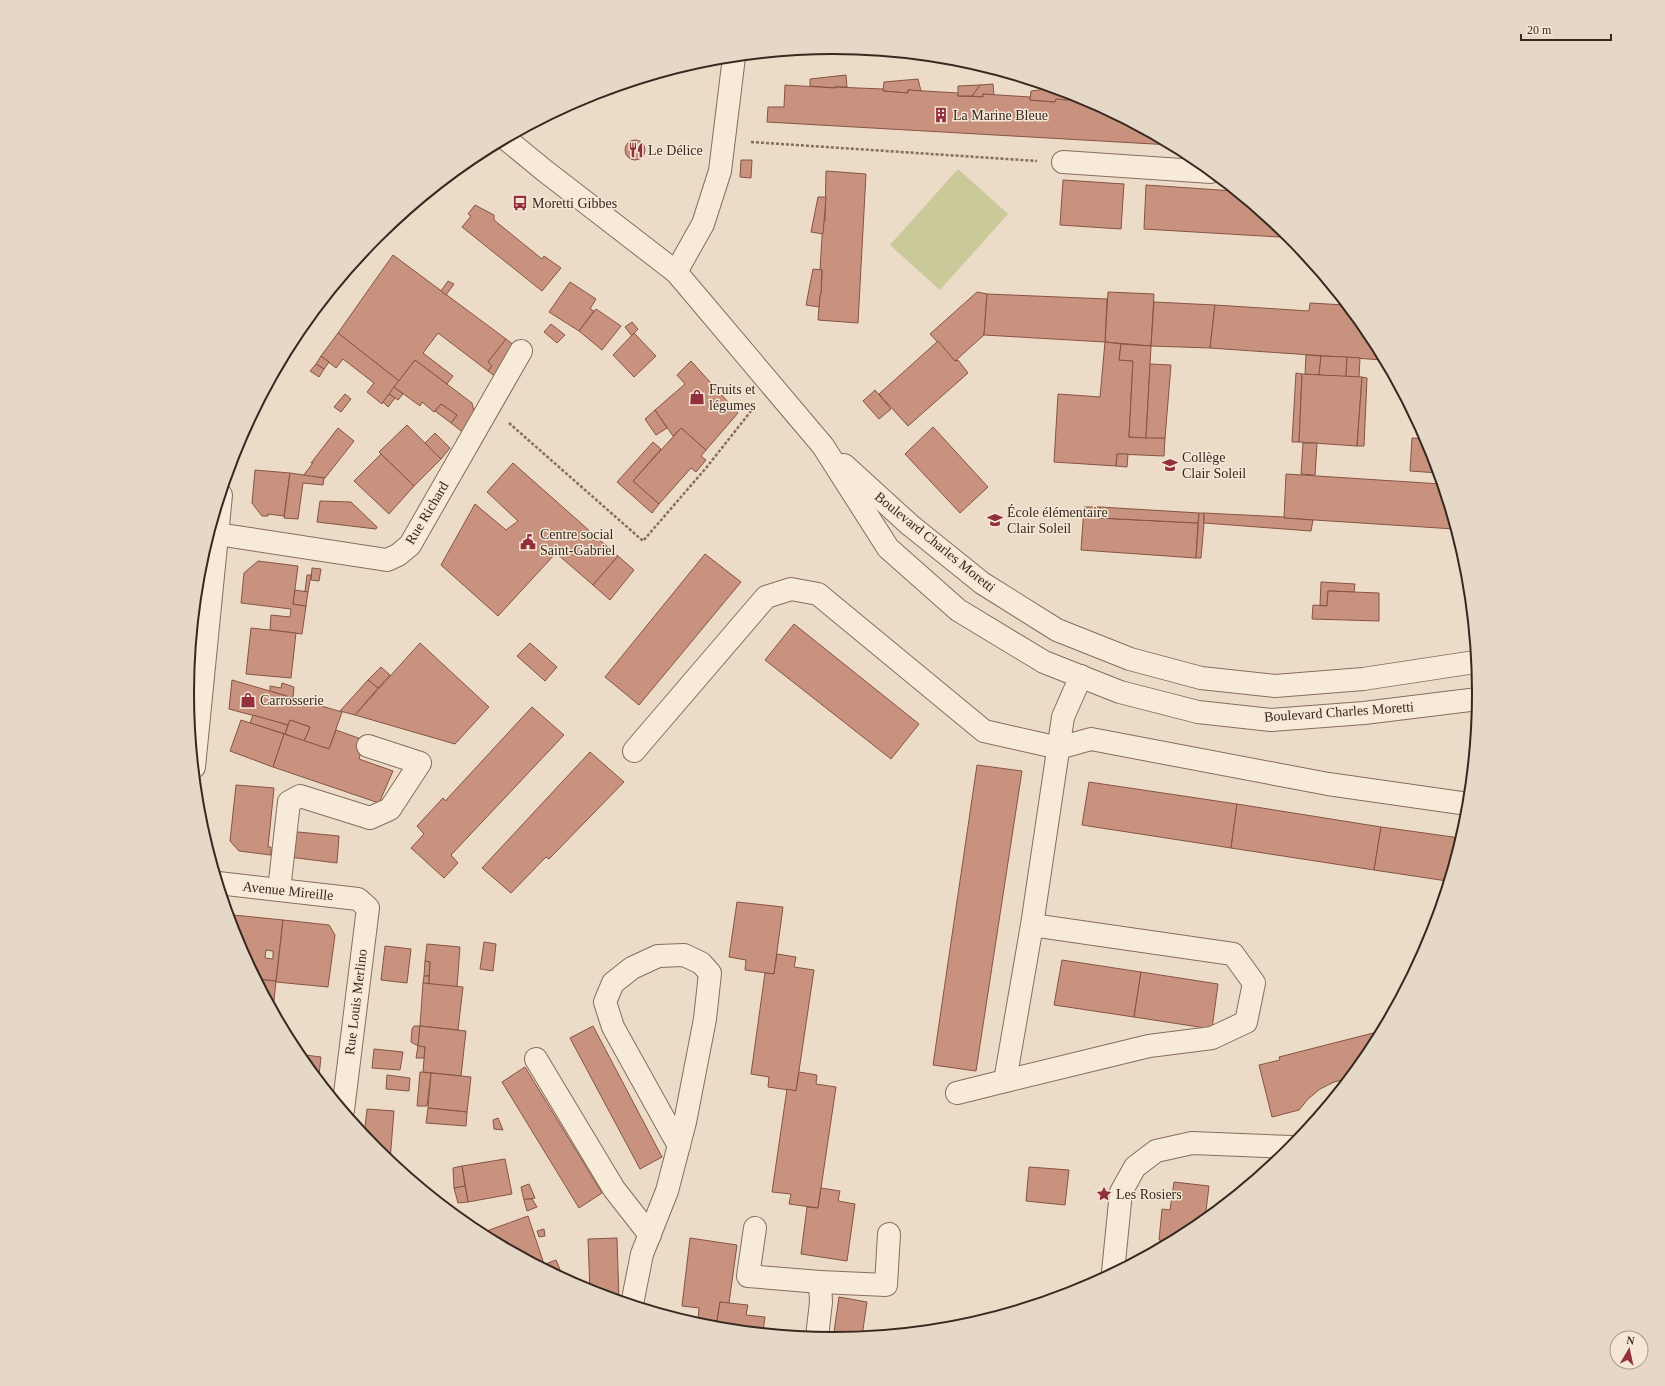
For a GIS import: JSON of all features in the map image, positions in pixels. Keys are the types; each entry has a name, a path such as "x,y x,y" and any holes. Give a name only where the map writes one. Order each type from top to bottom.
{"street":[{"path":"676,272 703,224 720,171 733,62"},
{"name":"Boulevard Charles Moretti","path":"509,142 676,272 823,446 910,525 982,584 1058,630 1130,659 1201,678 1274,686 1363,679 1471,663"},
{"path":"1063,162 1201,171"},
{"name":"Rue Richard","path":"217,534 387,560 398,555 410,545 521,351"},
{"name":"Boulevard Charles Moretti","path":"823,446 888,548 958,610 1044,662 1120,692 1198,712 1271,720 1364,713 1472,700"},
{"path":"196,744 219,515"},
{"path":"634,752 766,597 791,589 818,594 984,731 1058,748 1091,739 1328,784 1461,803"},
{"path":"1005,1081 1032,925 1063,717 1081,676"},
{"path":"279,890 289,802 300,796 370,818 390,809 420,763 368,746"},
{"name":"Avenue Mireille","path":"223,884 358,899"},
{"name":"Rue Louis Merlino","path":"344,1104 368,908 358,899"},
{"path":"957,1093 1149,1046 1212,1038 1246,1022 1254,983 1233,954 1032,925"},
{"path":"633,1300 642,1254 667,1191 679,1146 706,1019 710,973 701,963 684,955 658,956 632,968 612,983 605,1002 613,1027 679,1146"},
{"path":"536,1059 614,1189 650,1234"},
{"path":"1114,1267 1121,1192 1135,1167 1156,1150 1192,1143 1282,1147"},
{"path":"755,1228 748,1276 820,1282 886,1285 889,1234"},
{"path":"818,1332 821,1302 820,1282"}],"path":[{"path":"724,140 1063,162"},
{"path":"490,406 643,540 711,462 771,385"}],"green space":[{"path":"958,169 1008,214 940,290 890,245"}],"building":[{"path":"846,75 847,87 834,87 835,88 810,86 810,79"},
{"path":"918,79 921,91 908,90 908,93 883,91 884,82"},
{"path":"993,84 994,96 983,94 983,97 972,96 980,85"},
{"name":"La Marine Bleue","path":"785,85 883,89 883,91 908,93 908,90 958,93 958,96 983,97 983,94 1030,97 1030,100 1055,102 1056,99 1069,100 1115,120 1159,144 767,122 768,107 784,107"},
{"path":"980,85 972,96 958,96 958,86"},
{"path":"1042,90 1067,100 1056,99 1055,102 1030,100 1031,91"},
{"name":"Le Délice","path":"635,140 642,143 645,150 642,157 635,160 628,157 625,150 628,143"},
{"path":"741,160 752,160 751,178 740,177"},
{"path":"826,171 866,174 858,323 818,320 821,294 822,270 820,270 823,221 825,221"},
{"path":"1063,180 1124,184 1121,229 1060,225"},
{"path":"1146,185 1226,190 1279,236 1279,237 1144,229"},
{"path":"818,197 826,197 823,234 811,232"},
{"path":"475,205 494,215 494,220 542,259 544,256 561,268 542,291 462,227 471,216 468,214"},
{"path":"393,255 506,339 488,362 492,366 488,371 438,333 423,353 453,376 447,384 415,360 399,381 338,333"},
{"path":"813,269 822,270 819,307 806,305"},
{"path":"448,281 454,284 446,295 441,291"},
{"path":"570,282 596,299 590,309 594,311 579,331 549,312"},
{"path":"977,292 987,294 984,335 955,361 930,334"},
{"path":"1108,292 1154,294 1151,346 1105,342"},
{"path":"987,294 1107,299 1105,342 984,335"},
{"path":"1154,302 1215,305 1210,348 1151,346"},
{"path":"1310,303 1340,305 1364,338 1377,360 1210,348 1215,305 1309,311"},
{"path":"596,309 621,326 602,350 579,331"},
{"path":"632,322 638,329 632,336 625,327"},
{"path":"551,324 565,335 557,343 544,332"},
{"path":"338,333 399,381 382,404 367,392 374,383 343,359 336,368 321,356"},
{"path":"634,333 656,356 634,377 613,355"},
{"path":"506,339 515,346 497,378 488,371 492,366 488,362"},
{"path":"938,341 955,361 958,360 968,373 908,426 879,394"},
{"path":"1105,342 1121,344 1119,360 1133,361 1129,437 1165,438 1164,456 1117,454 1116,466 1054,462 1058,394 1100,397"},
{"path":"1121,344 1151,346 1146,438 1129,437 1133,361 1119,360"},
{"path":"1306,355 1321,356 1319,375 1305,374"},
{"path":"321,356 329,362 324,369 316,364"},
{"path":"1321,356 1347,357 1346,377 1319,375"},
{"path":"1347,357 1360,358 1359,378 1346,377"},
{"path":"415,360 472,403 475,416 465,434 451,423 457,415 441,404 434,412 422,402 420,406 394,387"},
{"name":"Fruits et légumes","path":"691,361 738,413 706,450 681,428 673,436 655,410 685,384 677,375"},
{"path":"316,364 324,369 319,377 310,371"},
{"path":"1150,364 1171,365 1165,438 1146,438"},
{"path":"1296,373 1302,374 1299,442 1292,442"},
{"path":"1302,374 1362,377 1357,446 1299,442"},
{"path":"1362,377 1367,378 1364,446 1357,446"},
{"path":"394,387 403,394 398,400 389,394"},
{"path":"875,390 891,409 879,419 863,401"},
{"path":"345,394 351,399 341,412 334,407"},
{"path":"389,394 395,398 388,407 383,402"},
{"path":"441,404 457,415 451,423 435,411"},
{"path":"655,410 667,428 656,435 645,419"},
{"path":"407,425 441,459 414,486 379,452"},
{"path":"933,427 988,487 960,513 905,454"},
{"path":"338,428 354,441 325,478 303,476 313,463 311,463"},
{"path":"681,428 706,450 701,456 706,460 696,472 691,468 659,504 633,481"},
{"path":"435,433 450,448 441,459 425,443"},
{"path":"1412,438 1419,438 1432,473 1410,471"},
{"path":"653,442 661,449 633,481 659,504 652,513 617,482"},
{"path":"1303,443 1317,443 1315,475 1301,474"},
{"path":"381,454 414,486 389,514 354,481"},
{"path":"1117,454 1128,454 1127,467 1116,466"},
{"name":"Centre social Saint-Gabriel","path":"513,463 618,556 593,585 556,553 498,616 441,565 475,504 506,530 518,521 487,492"},
{"path":"255,470 290,473 284,516 268,514 268,516 262,516 252,503"},
{"path":"290,473 324,478 323,485 303,483 298,519 284,518"},
{"path":"1286,474 1436,484 1450,529 1284,518"},
{"path":"320,501 351,502 377,527 376,529 317,522"},
{"path":"1084,507 1100,507 1099,518 1198,523 1196,558 1081,550"},
{"path":"1100,507 1199,513 1198,523 1099,518"},
{"path":"1199,513 1204,513 1204,523 1201,558 1196,558"},
{"path":"1204,513 1313,520 1311,531 1204,523"},
{"path":"705,554 741,582 639,705 605,677"},
{"path":"618,556 634,570 610,600 593,585"},
{"path":"258,561 298,566 293,604 306,606 302,634 270,630 271,615 290,617 291,609 241,603 244,573"},
{"path":"312,568 321,569 319,581 311,580"},
{"path":"307,575 311,575 308,592 305,591"},
{"path":"1321,582 1355,584 1354,592 1328,591 1327,606 1320,605"},
{"path":"295,590 308,592 306,606 293,604"},
{"path":"1328,591 1379,593 1379,621 1312,619 1313,605 1327,606"},
{"path":"794,624 919,724 891,759 765,660"},
{"path":"251,628 296,633 291,678 246,674"},
{"path":"420,643 489,707 455,744 355,715"},
{"path":"530,643 557,667 545,681 517,656"},
{"path":"381,667 390,675 378,688 368,680"},
{"path":"232,680 342,712 329,749 304,741 310,727 290,720 288,725 229,709"},
{"path":"368,680 378,688 355,715 340,711"},
{"path":"282,683 294,687 293,698 270,691 270,686 281,688"},
{"path":"532,707 564,735 451,855 458,863 444,878 411,848 424,834 417,826 443,798 446,801"},
{"path":"253,715 288,725 285,734 250,723"},
{"path":"241,720 284,734 273,767 230,751"},
{"path":"290,720 310,727 304,741 285,734"},
{"path":"336,730 364,740 359,759 393,771 379,803 273,767 284,734 329,749"},
{"path":"590,752 624,782 549,859 546,857 511,893 482,868"},
{"path":"977,765 1022,771 976,1071 933,1065"},
{"path":"1089,782 1237,804 1231,848 1082,825"},
{"path":"236,785 274,788 268,847 271,847 271,855 239,851 230,841"},
{"path":"1237,804 1381,827 1374,870 1231,848"},
{"path":"1381,827 1455,837 1443,880 1374,870"},
{"path":"298,832 339,836 337,863 289,857 291,837"},
{"path":"737,902 783,907 774,974 745,970 746,960 729,957"},
{"path":"233,915 283,920 276,981 261,979","holes":["266,950 273,951 273,959 265,958"]},
{"path":"283,920 329,925 335,935 328,987 276,982"},
{"path":"484,942 496,944 493,971 480,969"},
{"path":"427,944 460,947 457,987 429,984 430,962 425,961"},
{"path":"385,946 411,949 407,983 381,980"},
{"path":"777,954 796,957 794,967 814,970 796,1091 768,1087 769,1077 751,1074 765,973 774,974"},
{"path":"1062,960 1141,972 1134,1017 1054,1005"},
{"path":"425,961 430,962 429,976 424,976"},
{"path":"1141,972 1218,984 1212,1029 1134,1017"},
{"path":"424,976 429,976 429,984 423,983"},
{"path":"261,979 276,981 274,1003"},
{"path":"423,983 463,987 458,1030 420,1026"},
{"path":"414,1026 420,1026 418,1046 411,1042 412,1029"},
{"path":"420,1026 466,1031 461,1076 423,1072 425,1047 418,1046"},
{"path":"593,1026 662,1157 640,1169 570,1038"},
{"path":"1373,1033 1340,1081 1320,1089 1308,1099 1299,1110 1272,1117 1259,1065 1280,1060 1279,1057"},
{"path":"418,1046 425,1047 424,1058 416,1058"},
{"path":"374,1049 403,1052 400,1070 372,1068"},
{"path":"306,1055 321,1057 319,1073"},
{"path":"525,1067 602,1193 579,1208 502,1082"},
{"path":"420,1072 431,1073 427,1106 417,1106"},
{"path":"799,1072 817,1075 816,1084 836,1087 818,1208 789,1204 791,1194 772,1192 787,1089 796,1091"},
{"path":"431,1073 471,1077 467,1112 428,1108"},
{"path":"387,1075 410,1078 409,1091 386,1089"},
{"path":"428,1108 467,1112 466,1126 426,1123"},
{"path":"367,1109 394,1111 391,1154 381,1145 365,1128"},
{"path":"498,1118 503,1130 494,1129 493,1120"},
{"path":"505,1159 512,1194 468,1202 462,1166"},
{"path":"462,1166 465,1186 454,1188 453,1168"},
{"path":"1029,1167 1069,1170 1065,1205 1026,1201"},
{"name":"Les Rosiers","path":"1174,1182 1209,1186 1206,1211 1188,1224 1161,1240 1159,1240 1162,1209 1170,1210"},
{"path":"529,1184 535,1198 524,1200 521,1187"},
{"path":"465,1186 468,1202 458,1203 454,1188"},
{"path":"821,1188 840,1191 838,1201 855,1204 847,1261 801,1254 807,1207 818,1208"},
{"path":"532,1199 537,1207 527,1211 524,1200"},
{"path":"528,1216 543,1262 513,1246 488,1231"},
{"path":"544,1229 545,1236 539,1237 537,1231"},
{"path":"617,1238 619,1295 590,1284 588,1239"},
{"path":"690,1238 737,1245 729,1303 720,1302 717,1321 698,1318 699,1308 682,1306"},
{"path":"556,1260 560,1271 550,1266 546,1264"},
{"path":"839,1297 867,1302 863,1331 834,1332"},
{"path":"720,1302 748,1305 746,1315 765,1317 763,1328 717,1322"}],"place":[{"name":"La Marine Bleue","path":"941,115"},
{"name":"Le Délice","path":"636,150"},
{"name":"Moretti Gibbes","path":"520,203"},
{"name":"Fruits et légumes","path":"697,397"},
{"name":"Collège Clair Soleil","path":"1170,465"},
{"name":"École élémentaire Clair Soleil","path":"995,520"},
{"name":"Centre social Saint-Gabriel","path":"528,542"},
{"name":"Carrosserie","path":"248,700"},
{"name":"Les Rosiers","path":"1104,1194"}]}
